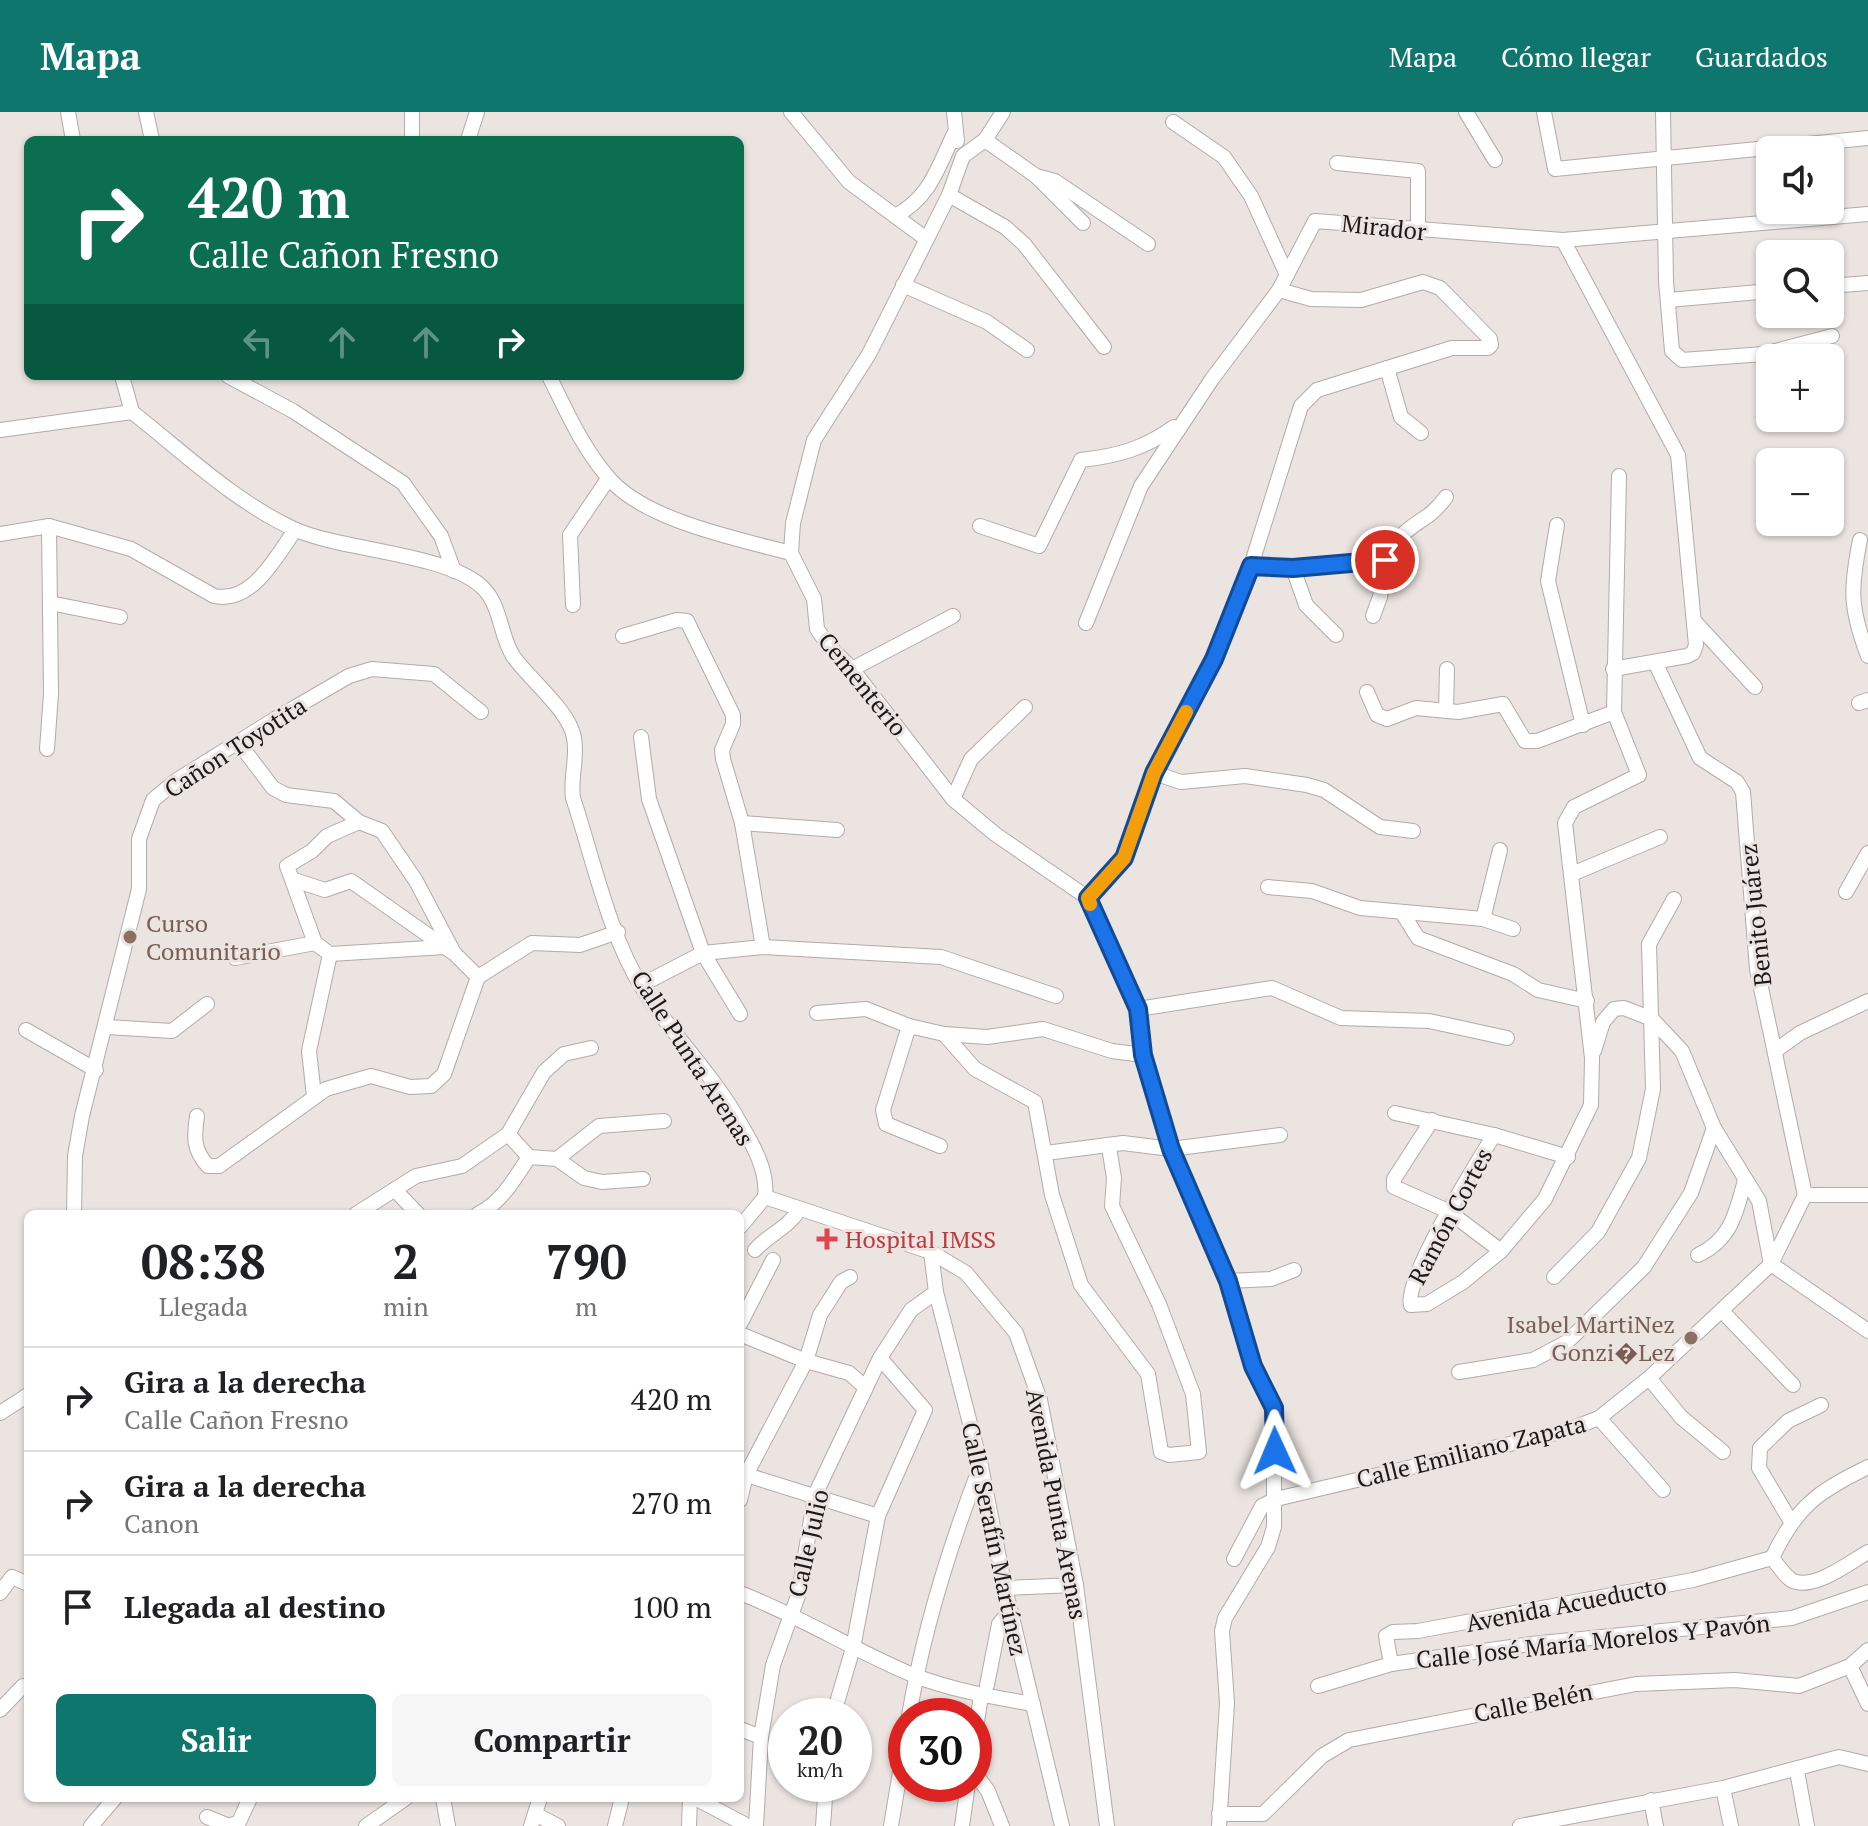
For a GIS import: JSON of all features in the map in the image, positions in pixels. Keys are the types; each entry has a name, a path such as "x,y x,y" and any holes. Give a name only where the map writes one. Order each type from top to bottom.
{"street":[{"path":"68,112 72,136"},
{"path":"146,112 151,136"},
{"path":"412,112 412,136"},
{"path":"469,136 477,112"},
{"path":"791,112 849,182 925,238"},
{"path":"954,112 954,134 963,156"},
{"path":"551,380 571,422 608,479 650,507 694,528 791,553 793,523 814,440 869,354 949,195 963,156 985,140 1003,112"},
{"path":"1466,112 1495,160"},
{"path":"1544,112 1555,169 1868,138"},
{"path":"1663,112 1672,351 1682,360 1764,354 1832,336"},
{"path":"1173,122 1224,157 1251,196 1287,275"},
{"path":"895,216 912,207 927,193 954,134"},
{"path":"985,140 1036,176 1083,223"},
{"path":"1337,163 1418,171 1418,231"},
{"path":"1036,176 1055,181 1148,244"},
{"path":"949,195 1005,227 1024,244 1104,347"},
{"name":"Mirador","path":"1086,623 1141,486 1279,290 1315,221 1563,240 1868,214"},
{"path":"1563,240 1678,455 1696,623 1693,653 1613,669"},
{"path":"1219,1820 1227,1703 1222,1631 1225,1618 1268,1547 1276,1499 1274,1408 1253,1366 1228,1281 1171,1149 1143,1055 1138,1009 1088,898 1124,858 1154,773 1214,659 1251,566 1301,406 1317,390 1452,348 1488,348 1491,345 1490,339 1440,288 1423,282 1361,300 1311,299 1279,290"},
{"path":"1844,285 1868,283"},
{"path":"903,285 987,322 1027,350"},
{"path":"1669,300 1756,292"},
{"path":"1387,368 1401,417 1421,433"},
{"path":"0,430 132,412 127,380"},
{"path":"235,380 293,411 403,483 441,536 454,571"},
{"name":"Calle Punta Arenas","path":"132,412 240,497 295,530 454,571 483,587 493,601 513,655 571,725 575,741 571,782 573,798 618,932 641,985 731,1106 754,1147 766,1186 765,1197"},
{"path":"980,526 1039,546 1081,460 1121,456 1156,440 1187,417"},
{"path":"1592,1058 1565,823 1567,813 1639,775 1614,712 1619,476"},
{"path":"573,605 567,547 570,535 608,479"},
{"path":"1373,616 1380,597 1385,560 1402,534 1432,516 1446,497"},
{"path":"1557,525 1548,581 1583,725"},
{"path":"0,534 49,526 131,549 214,596 229,599 248,590 295,530"},
{"path":"47,749 49,526"},
{"path":"1860,540 1851,587 1856,623 1868,656"},
{"name":"Cementerio","path":"791,553 814,599 817,629 953,799 995,834 1088,898"},
{"path":"1251,566 1293,568 1385,560"},
{"path":"1293,568 1306,605 1336,635"},
{"path":"50,603 120,617"},
{"path":"852,669 953,616"},
{"path":"623,636 677,620 687,621 733,715 733,724 722,750 742,823 763,947"},
{"path":"1696,623 1755,687"},
{"name":"Benito Juárez","path":"1655,662 1700,758 1737,782 1743,792 1757,969 1805,1195"},
{"name":"Cañon Toyotita","path":"74,1210 75,1156 139,889 139,839 144,817 153,800 177,780 238,742 349,676 372,669 434,674 481,712"},
{"path":"1446,710 1447,669"},
{"path":"1367,692 1377,715 1387,719 1416,708 1446,710 1503,704 1525,741 1537,741 1614,712"},
{"path":"953,799 971,759 1025,707"},
{"path":"641,737 649,799 703,953 740,1014"},
{"path":"238,742 273,788 286,795 334,801 359,822 382,831 416,881 450,950"},
{"path":"1154,773 1181,782 1245,776 1307,785 1324,790 1380,827 1413,831"},
{"path":"359,822 327,836 312,851 287,866 315,943 330,954 450,950"},
{"path":"742,823 837,830"},
{"path":"1572,874 1660,837"},
{"path":"1483,919 1500,850"},
{"path":"1846,892 1868,853"},
{"path":"294,880 325,890 351,881 450,950 478,977"},
{"path":"1268,887 1312,891 1360,908 1483,919 1513,929"},
{"path":"1554,1277 1598,1232 1639,1158 1653,1089 1649,944 1674,899"},
{"path":"1403,914 1418,938 1513,974 1538,990 1587,1001"},
{"path":"197,1116 194,1140 198,1156 208,1166 219,1166 314,1096 371,1076 410,1087 431,1086 444,1074 478,977 532,943 580,945 618,932"},
{"path":"235,958 315,943"},
{"path":"641,985 703,953 763,947 941,957 1056,996"},
{"path":"314,1096 309,1051 330,954"},
{"path":"1138,1009 1272,988 1341,1018 1429,1021 1507,1038"},
{"path":"1775,1051 1800,1033 1868,1001"},
{"path":"107,1027 172,1031 207,1004"},
{"path":"1592,1058 1603,1022 1614,1009 1624,1008 1652,1019 1682,1051 1714,1128 1759,1201 1771,1264 1868,1331"},
{"path":"817,1013 866,1009 909,1026 944,1034 987,1037 1043,1029 1112,1051 1143,1055"},
{"path":"909,1026 883,1110 886,1124 908,1136 940,1146"},
{"path":"26,1030 96,1070"},
{"path":"1783,1084 1791,1051 1800,1033"},
{"path":"944,1034 975,1069 1035,1102 1052,1195 1081,1285 1148,1374 1161,1452 1169,1455 1199,1452 1193,1394 1159,1304 1112,1206 1114,1178 1109,1147"},
{"path":"362,1210 416,1176 462,1166 508,1134 544,1072 564,1054 591,1048"},
{"name":"Ramón Cortes","path":"1494,1135 1448,1211 1410,1290 1411,1305 1427,1304 1481,1271 1545,1199 1591,1105 1592,1058"},
{"path":"1395,1113 1494,1135 1568,1157"},
{"path":"1432,1120 1393,1183 1448,1211 1501,1251"},
{"path":"557,1159 599,1126 664,1121"},
{"path":"1459,1372 1533,1360 1567,1342 1644,1267 1691,1193 1714,1128"},
{"path":"508,1134 529,1157 557,1159 584,1178 602,1182 643,1179"},
{"path":"1046,1153 1123,1143 1171,1149 1280,1135"},
{"path":"486,1210 506,1191 529,1157"},
{"path":"1698,1255 1718,1246 1736,1213 1745,1180"},
{"path":"395,1190 414,1210"},
{"path":"1805,1195 1868,1195"},
{"name":"Calle Emiliano Zapata","path":"1276,1499 1565,1431 1599,1418 1649,1378 1771,1264 1805,1195"},
{"path":"744,1222 765,1197"},
{"name":"Avenida Punta Arenas","path":"765,1197 931,1252 966,1273 1016,1333 1040,1400 1076,1585 1107,1826"},
{"path":"755,1250 764,1239 790,1223 799,1210"},
{"name":"Calle Serafín Martínez","path":"931,1252 936,1292 981,1466 1010,1611 1062,1826"},
{"path":"744,1316 773,1260"},
{"path":"1228,1281 1271,1279 1294,1270"},
{"path":"744,1472 806,1361 820,1315 841,1282 850,1277"},
{"name":"Calle Julio","path":"756,1826 761,1737 773,1665 801,1581 815,1495 880,1358 911,1310 936,1292"},
{"path":"1722,1311 1793,1385"},
{"path":"744,1336 806,1361 849,1373 865,1387"},
{"path":"838,1698 853,1648 878,1516 925,1410 880,1358"},
{"path":"1649,1378 1681,1417 1723,1452"},
{"path":"0,1413 24,1398"},
{"path":"1790,1520 1759,1468 1760,1448 1788,1421 1821,1405"},
{"path":"1599,1418 1663,1490"},
{"path":"912,1698 953,1538 981,1466"},
{"path":"1868,1467 1829,1486 1790,1520 1772,1558 1791,1580 1802,1583 1814,1581 1868,1552"},
{"path":"744,1474 878,1516"},
{"path":"1234,1559 1262,1506 1276,1499"},
{"name":"Avenida Acueducto","path":"1391,1664 1386,1636 1393,1632 1418,1631 1693,1580 1772,1558"},
{"path":"0,1593 12,1577 24,1582"},
{"path":"1005,1588 1076,1585"},
{"name":"Calle José María Morelos Y Pavón","path":"1318,1686 1391,1664 1531,1644 1792,1618 1868,1592"},
{"path":"744,1595 791,1613 853,1648 916,1676 1033,1704"},
{"path":"982,1698 999,1624 1010,1611"},
{"name":"Calle Belén","path":"1219,1820 1263,1814 1322,1756 1349,1740 1591,1690 1636,1684 1735,1680 1799,1686 1850,1666 1868,1650"},
{"path":"1850,1666 1868,1704"},
{"path":"0,1710 23,1686"},
{"path":"744,1731 761,1737"},
{"path":"1520,1826 1583,1820 1651,1800 1797,1771 1839,1757 1868,1764"},
{"path":"1797,1771 1807,1826"},
{"path":"1723,1788 1731,1826"},
{"path":"1651,1800 1656,1826"},
{"path":"992,1801 1002,1826"},
{"path":"91,1826 112,1802"},
{"path":"207,1817 229,1826 239,1822 248,1802"},
{"path":"366,1826 400,1802"},
{"path":"444,1802 448,1826"},
{"path":"615,1826 621,1802"},
{"path":"689,1826 692,1802"},
{"path":"701,1802 748,1826"},
{"path":"823,1826 825,1802"},
{"path":"891,1826 895,1802"},
{"path":"962,1826 965,1802"},
{"path":"533,1820 558,1826"}],"slow traffic":[{"path":"1090,904 1088,898 1124,858 1154,773 1186,712"}],"place":[{"name":"Curso Comunitario","path":"130,937"},
{"name":"Hospital IMSS","path":"827,1239"},
{"name":"Isabel MartiNez Gonzi�Lez","path":"1691,1338"}],"route":[{"path":"1275,1451 1274,1408 1253,1366 1228,1281 1171,1149 1143,1055 1138,1009 1088,898 1124,858 1154,773 1214,659 1251,566 1293,568 1385,560"}]}
